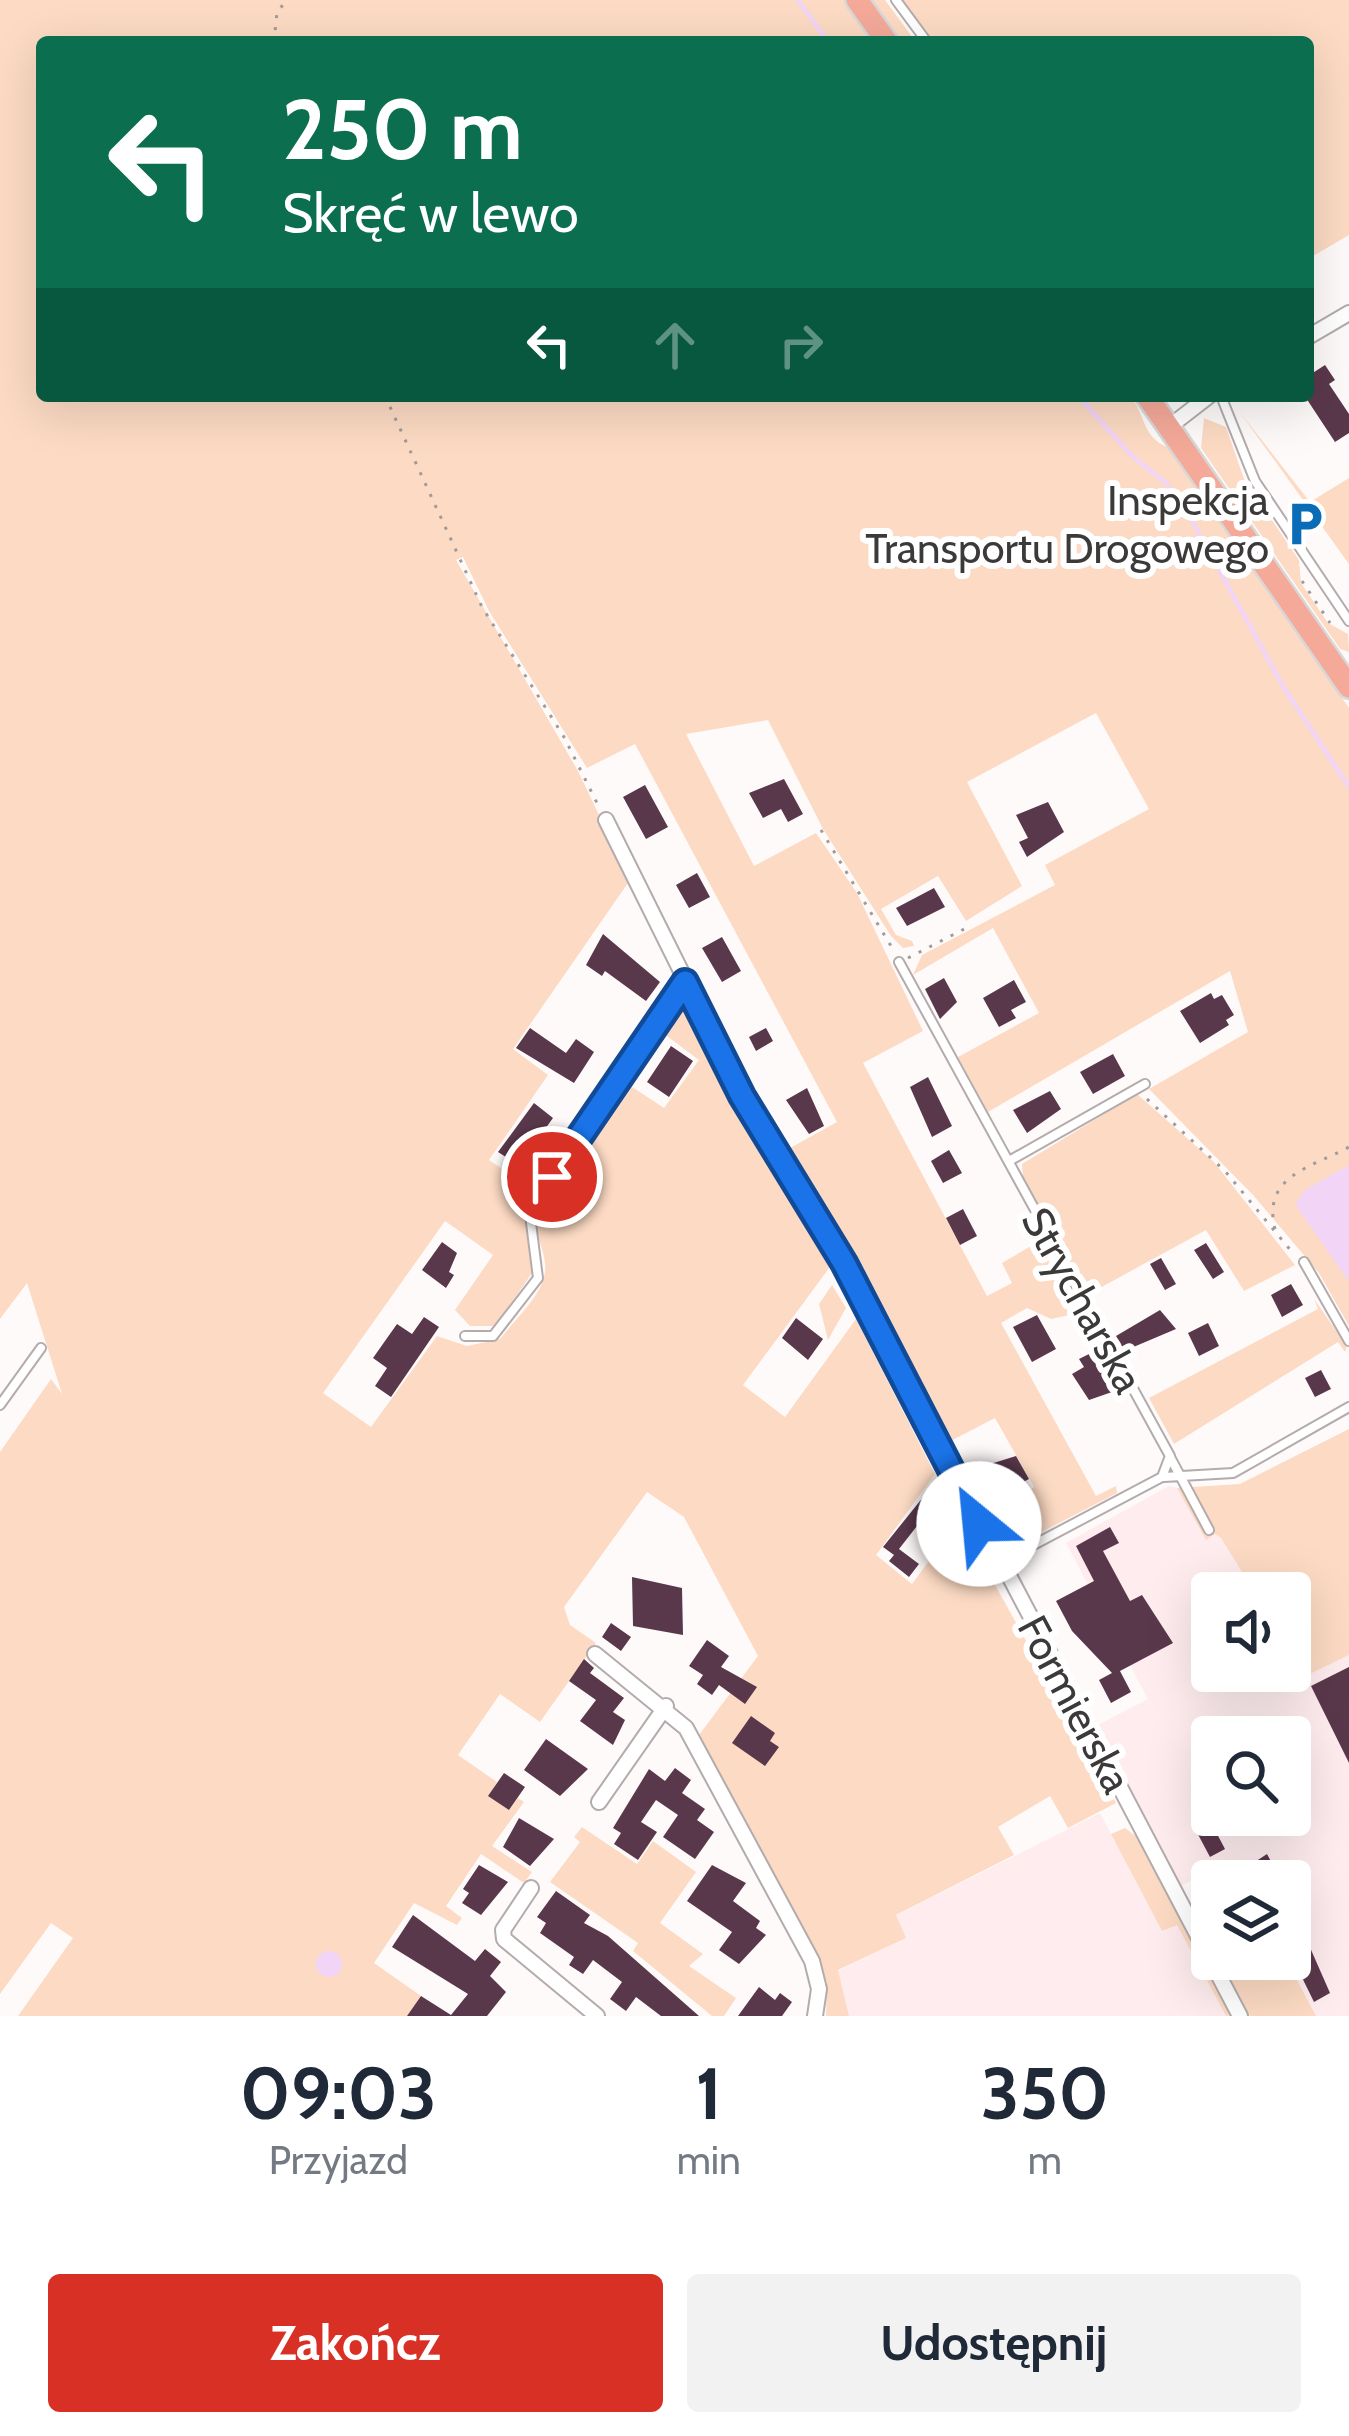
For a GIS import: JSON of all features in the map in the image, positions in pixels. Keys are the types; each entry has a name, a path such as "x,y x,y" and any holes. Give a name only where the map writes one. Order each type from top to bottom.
{"main road":[{"path":"856,0 883,36"},
{"path":"1151,402 1346,675"}],"street":[{"path":"1314,334 1349,314"},
{"path":"1169,427 1201,402"},
{"name":"Formierska","path":"606,820 742,1096 844,1263 1240,2016"},
{"path":"595,1654 666,1706 686,1728 812,1961 819,1989 815,2016"},
{"path":"599,1802 666,1706"},
{"path":"531,1888 503,1930 504,1939 597,2016"}],"lane":[{"path":"896,0 923,36"},
{"path":"1223,402 1256,481 1349,621"},
{"name":"Strycharska","path":"899,962 1209,1530"},
{"path":"465,1336 493,1336 538,1278 529,1207 685,982"},
{"path":"1009,1160 1141,1086"},
{"path":"1304,1262 1349,1341"},
{"path":"0,1405 41,1348"},
{"path":"1000,1563 1162,1477 1233,1473 1349,1407"},
{"path":"1162,1477 1170,1456"}],"path":[{"path":"275,36 277,12 287,0"},
{"path":"388,402 482,607 564,736 606,820"},
{"path":"1302,581 1330,622"},
{"path":"821,830 899,962 970,926"},
{"path":"1141,1086 1207,1151 1304,1262"},
{"path":"1276,1230 1270,1202 1277,1186 1349,1147"}],"shaded area":[{"path":"0,0 845,0 872,36 36,36 36,402 1134,402 1149,432 1169,448 1349,708 1349,1326 1319,1273 1253,1195 1149,1089 1248,1032 1230,971 988,1112 958,1057 1039,1013 993,928 913,975 922,955 1055,885 1045,865 1149,809 1096,713 967,782 1022,886 966,921 938,876 881,909 896,935 912,941 914,946 903,948 823,829 768,720 686,734 754,866 816,833 857,893 923,1031 863,1063 987,1296 1012,1283 1002,1263 1038,1242 1078,1313 1051,1319 1027,1308 1001,1323 1096,1496 1116,1486 1117,1493 1001,1553 974,1503 991,1494 1007,1519 1024,1509 1018,1497 1034,1487 995,1418 943,1445 783,1152 837,1122 635,744 587,768 489,611 463,557 456,560 578,771 630,880 513,1049 548,1075 489,1160 533,1190 522,1206 534,1270 496,1326 470,1326 455,1310 493,1255 445,1221 323,1393 371,1427 437,1336 467,1346 500,1339 544,1277 534,1221 537,1203 626,1083 664,1108 699,1060 663,1033 683,1007 835,1260 743,1385 785,1417 856,1319 935,1474 876,1555 912,1584 959,1520 1116,1803 1068,1828 1050,1796 998,1827 1014,1855 896,1915 906,1938 838,1970 849,2016 826,2016 827,1983 821,1964 699,1735 758,1656 684,1517 647,1492 564,1607 570,1625 596,1643 540,1722 500,1694 458,1755 497,1782 489,1796 509,1810 518,1798 524,1802 492,1846 532,1872 524,1883 481,1854 446,1906 462,1918 457,1925 414,1903 374,1963 421,1996 407,2016 18,2016 73,1938 51,1923 0,1994 0,1452 51,1379 62,1394 27,1283 0,1319"},
{"path":"866,0 885,0 912,36 893,36"},
{"path":"902,0 1349,0 1349,235 1314,255 1314,36 929,36"},
{"path":"1239,411 1310,502 1349,478 1349,564"},
{"path":"1204,418 1226,427 1244,479 1299,560 1301,583 1328,623 1348,634 1349,652 1340,649 1201,448"},
{"path":"1137,1094 1214,1162 1295,1265 1244,1291 1206,1230 1087,1295 1023,1177 1022,1164"},
{"path":"1349,1165 1349,1282 1295,1204 1305,1190"},
{"path":"832,1285 846,1308 828,1340 819,1304"},
{"path":"1314,1299 1347,1346 1345,1352 1338,1342 1174,1444 1149,1398 1318,1309"},
{"path":"1349,1429 1349,1655 1311,1674 1311,1572 1242,1572 1221,1538 1215,1534 1206,1540 1177,1488 1240,1484"},
{"path":"1169,1486 1177,1488 1207,1539 1215,1534 1221,1538 1242,1572 1191,1572 1191,1692 1311,1692 1311,1674 1349,1655 1349,2016 1316,2016 1297,1980 1311,1980 1311,1860 1191,1860 1191,1881 1181,1886 1096,1726 1148,1699 1066,1543"},
{"path":"1100,1813 1162,1931 1177,1924 1191,1950 1191,1980 1207,1980 1226,2016 849,2016 838,1971 906,1938 895,1916"},
{"path":"582,1827 637,1864 653,1841 696,1872 660,1923 703,1954 689,1966 736,1998 724,2016 712,2016 633,1951 638,1943 550,1882 580,1842 574,1837"},
{"path":"1125,1828 1137,1837 1191,1938 1191,1951 1177,1925 1162,1931 1111,1834"},
{"path":"329,1951 342,1964 329,1977 316,1964"},
{"path":"1207,1980 1213,1980 1232,2015 1226,2016"},
{"path":"1231,1980 1297,1980 1316,2016 1250,2016"}],"building":[{"path":"1325,365 1335,380 1329,384 1349,414 1349,433 1335,442 1309,402 1314,402 1314,372"},
{"path":"784,779 803,814 788,822 781,809 763,818 749,793"},
{"path":"645,785 668,827 646,839 623,797"},
{"path":"1048,802 1064,832 1027,857 1019,842 1028,838 1016,815"},
{"path":"697,873 710,897 689,908 676,885"},
{"path":"934,888 945,907 907,926 896,908"},
{"path":"603,934 660,982 646,1001 605,971 602,976 586,965"},
{"path":"722,937 741,971 722,982 702,948"},
{"path":"944,978 957,1002 940,1019 925,989"},
{"path":"1014,980 1026,1002 1011,1010 1016,1018 999,1027 983,998"},
{"path":"1211,993 1214,999 1222,995 1234,1015 1226,1020 1229,1025 1200,1043 1180,1011"},
{"path":"530,1028 566,1053 576,1039 594,1052 574,1083 516,1048"},
{"path":"766,1028 773,1041 756,1051 749,1037"},
{"path":"671,1046 693,1061 669,1097 647,1082"},
{"path":"1113,1054 1125,1076 1093,1094 1080,1072"},
{"path":"928,1077 952,1126 932,1137 910,1087"},
{"path":"807,1088 824,1126 809,1134 786,1100"},
{"path":"1050,1091 1061,1109 1027,1133 1013,1110"},
{"path":"534,1103 553,1118 540,1136 533,1131 509,1159 498,1152"},
{"path":"949,1150 962,1173 943,1183 931,1161"},
{"path":"963,1209 977,1236 960,1245 946,1218"},
{"path":"442,1242 457,1253 449,1272 454,1275 446,1288 422,1270"},
{"path":"1206,1243 1224,1272 1213,1279 1194,1250"},
{"path":"1161,1258 1176,1284 1165,1290 1150,1264"},
{"path":"1291,1284 1303,1305 1282,1317 1271,1295"},
{"path":"1160,1310 1176,1329 1124,1351 1116,1336"},
{"path":"1037,1315 1056,1349 1032,1362 1013,1327"},
{"path":"424,1317 439,1327 391,1397 375,1386 387,1368 373,1358 397,1324 412,1334"},
{"path":"796,1318 823,1339 808,1360 782,1338"},
{"path":"1208,1323 1219,1346 1199,1356 1188,1333"},
{"path":"1095,1351 1112,1392 1089,1400 1072,1374 1084,1367 1079,1359"},
{"path":"1321,1370 1331,1389 1315,1397 1305,1378"},
{"path":"1016,1456 1029,1479 1010,1489 1020,1507 1008,1514 984,1466"},
{"path":"924,1496 935,1503 899,1549 919,1564 909,1577 889,1561 894,1555 883,1547"},
{"path":"1110,1527 1119,1543 1103,1551 1130,1601 1142,1595 1173,1643 1120,1671 1131,1692 1111,1703 1099,1680 1112,1673 1072,1631 1056,1601 1094,1581 1076,1546"},
{"path":"632,1577 682,1588 683,1635 633,1626"},
{"path":"611,1623 631,1637 621,1651 602,1637"},
{"path":"707,1640 729,1656 721,1667 757,1687 745,1704 719,1685 712,1695 697,1684 703,1675 689,1666"},
{"path":"584,1659 594,1668 590,1673 624,1698 613,1712 625,1720 613,1745 580,1721 596,1700 569,1681"},
{"path":"1349,1667 1349,1763 1311,1686"},
{"path":"751,1716 775,1733 770,1741 779,1747 765,1766 732,1743"},
{"path":"546,1739 588,1769 560,1796 524,1770"},
{"path":"675,1768 691,1780 682,1793 705,1809 697,1820 714,1832 695,1859 663,1837 678,1815 656,1800 641,1822 657,1832 638,1860 614,1844 621,1833 613,1828 649,1769 665,1781"},
{"path":"504,1773 525,1787 509,1810 488,1796"},
{"path":"519,1818 554,1839 530,1866 503,1847"},
{"path":"1199,1836 1218,1836 1225,1849 1210,1857"},
{"path":"479,1865 508,1882 481,1915 462,1903 469,1893 463,1889"},
{"path":"712,1865 746,1883 733,1901 760,1921 756,1928 766,1935 739,1964 719,1950 732,1932 687,1901"},
{"path":"556,1891 590,1915 584,1923 608,1936 699,2016 661,2016 636,1997 626,2011 610,1999 622,1982 593,1960 583,1974 569,1965 574,1957 540,1933 546,1923 537,1917"},
{"path":"413,1915 475,1961 485,1949 501,1962 490,1976 506,1992 487,2016 407,2016 421,1996 451,2015 468,1994 392,1947"},
{"path":"1311,1950 1330,1993 1314,2002 1303,1980 1311,1980"},
{"path":"759,1987 775,2000 780,1993 792,2002 782,2016 738,2016"}],"waterway":[{"path":"798,0 824,36"},
{"path":"1083,402 1132,456 1165,482 1191,519 1284,688 1349,787"}],"place":[{"name":"Inspekcja Transportu Drogowego","path":"1305,524"}],"route":[{"path":"552,1177 685,982 742,1096 844,1263 979,1524"}]}
